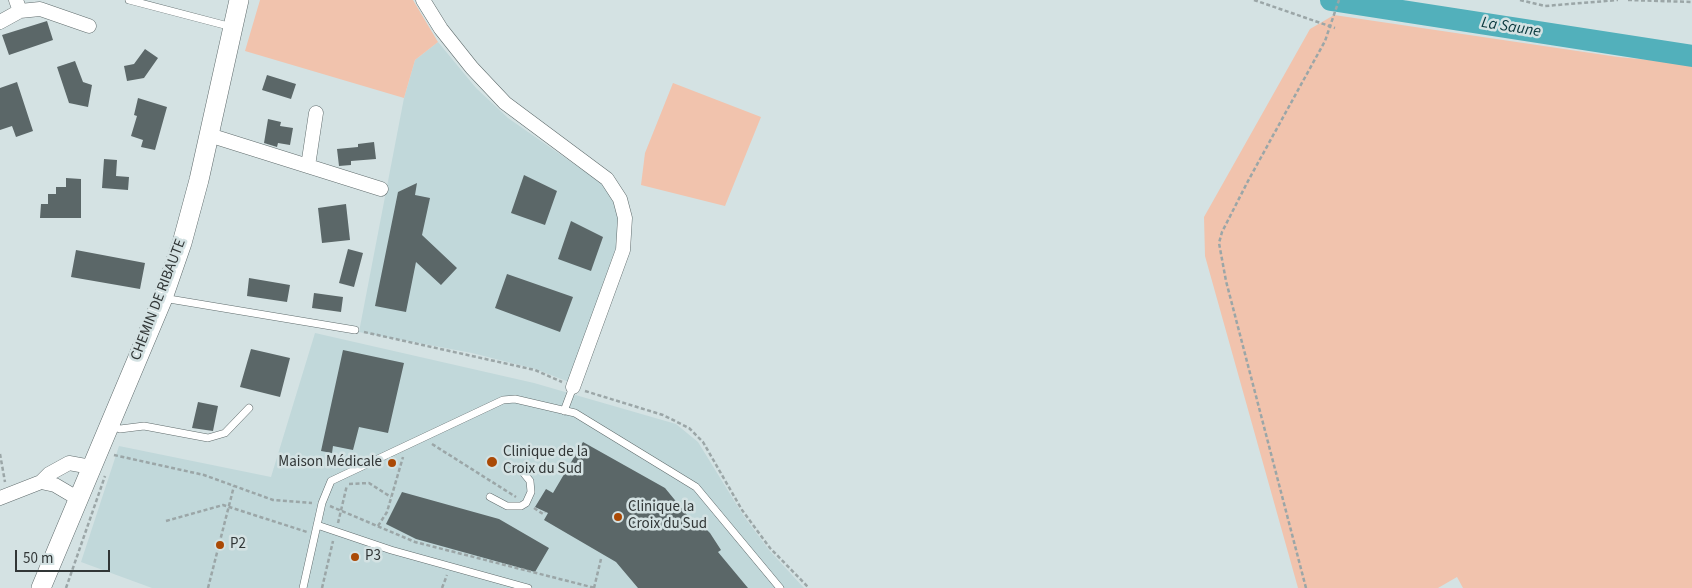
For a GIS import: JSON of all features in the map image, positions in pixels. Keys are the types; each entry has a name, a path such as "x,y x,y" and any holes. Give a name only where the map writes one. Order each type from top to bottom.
{"main road":[{"name":"CHEMIN DE RIBAUTE","path":"41,588 91,466 164,298 182,243 209,135 239,0"}],"street":[{"path":"423,0 442,29 472,68 505,103 607,179 620,199 625,218 623,250 573,388"},
{"path":"0,22 18,5 40,9 89,26"},
{"path":"308,166 316,113"},
{"path":"209,135 381,189"},
{"path":"4,497 41,482 49,474 69,463 91,466"},
{"path":"41,482 56,485 78,498"}],"lane":[{"path":"129,0 233,28"},
{"path":"164,298 355,330"},
{"path":"564,411 573,388"},
{"path":"303,588 322,504 331,480 503,400 514,399 564,411 583,418 696,487 780,588"},
{"path":"110,424 120,429 144,426 208,438 225,433 249,408"},
{"path":"490,497 507,506 520,506 526,503 531,492 530,480 522,471 514,468"},
{"path":"317,525 391,550 528,588"}],"path":[{"path":"1254,0 1335,28"},
{"path":"1306,588 1226,281 1219,244 1222,232 1243,189 1325,41 1338,0"},
{"path":"1520,0 1545,6 1618,0"},
{"path":"1628,0 1692,2"},
{"path":"439,440 430,444 543,514 545,512"},
{"path":"0,454 4,497"},
{"path":"378,526 387,512 404,456 409,454"},
{"path":"114,455 204,475 273,500 322,504 341,510 415,542 594,588 601,559"},
{"path":"338,524 346,482 369,482 392,498"},
{"path":"208,588 234,486"},
{"path":"166,521 223,504 308,533"},
{"path":"322,588 335,536"},
{"path":"66,588 76,563"}],"shaded area":[{"path":"260,0 413,0 438,42 415,60 404,98 245,51"},
{"path":"1334,15 1618,57 1692,64 1692,588 1463,588 1457,577 1438,588 1298,588 1205,256 1204,217 1310,29"},
{"path":"438,42 476,88 508,118 607,187 615,204 619,222 618,241 569,382 535,369 472,353 359,332 404,98 415,60"},
{"path":"673,83 761,117 725,206 641,185 645,153"},
{"name":"Clinique de la Croix du Sud","path":"315,333 534,383 676,424 698,442 743,515 769,550 804,588 152,588 81,562 119,446 271,477"}],"building":[{"path":"47,21 53,40 9,55 2,35"},
{"path":"145,49 158,58 144,78 127,81 124,66 134,64"},
{"path":"75,61 83,82 92,85 88,107 69,103 57,67"},
{"path":"267,75 296,84 291,99 262,90"},
{"path":"17,82 33,131 16,137 12,126 0,130 0,88"},
{"path":"138,98 167,107 155,150 141,147 143,140 131,136 137,116 134,115"},
{"path":"268,119 281,122 280,126 293,128 290,145 278,143 277,147 264,143"},
{"path":"374,142 376,159 351,161 351,165 339,166 337,149 358,147 358,144"},
{"path":"104,159 117,160 116,176 129,177 128,190 102,188"},
{"path":"524,175 557,191 545,225 511,213"},
{"path":"66,178 81,179 81,218 40,218 41,204 48,204 48,194 56,194 56,187 66,187"},
{"path":"417,183 415,195 430,198 422,235 457,268 441,285 416,262 406,312 375,306 398,192"},
{"path":"346,204 350,240 322,243 318,208"},
{"path":"571,221 603,237 591,271 558,259"},
{"path":"348,249 363,253 354,287 339,283"},
{"path":"76,250 145,263 140,289 71,277"},
{"path":"507,274 573,297 560,332 495,308"},
{"path":"249,278 290,285 287,302 247,296"},
{"path":"314,293 343,297 341,312 312,308"},
{"path":"251,349 290,358 280,397 240,387"},
{"path":"343,350 404,363 388,433 359,427 353,450 333,446 332,453 321,451"},
{"path":"198,402 218,406 213,431 192,428"},
{"name":"Clinique la Croix du Sud","path":"583,442 665,488 688,516 694,520 695,518 710,533 721,550 718,552 748,588 638,588 616,562 544,520 548,513 535,507 546,489 553,493"},
{"path":"402,492 499,519 549,548 535,572 416,539 386,524"}],"waterway":[{"name":"La Saune","path":"1331,0 1692,56"}],"place":[{"name":"Clinique de la Croix du Sud","path":"492,462"},
{"name":"Maison Médicale","path":"392,463"},
{"name":"Clinique la Croix du Sud","path":"618,517"},
{"name":"P2","path":"220,545"},
{"name":"P3","path":"355,557"}]}
